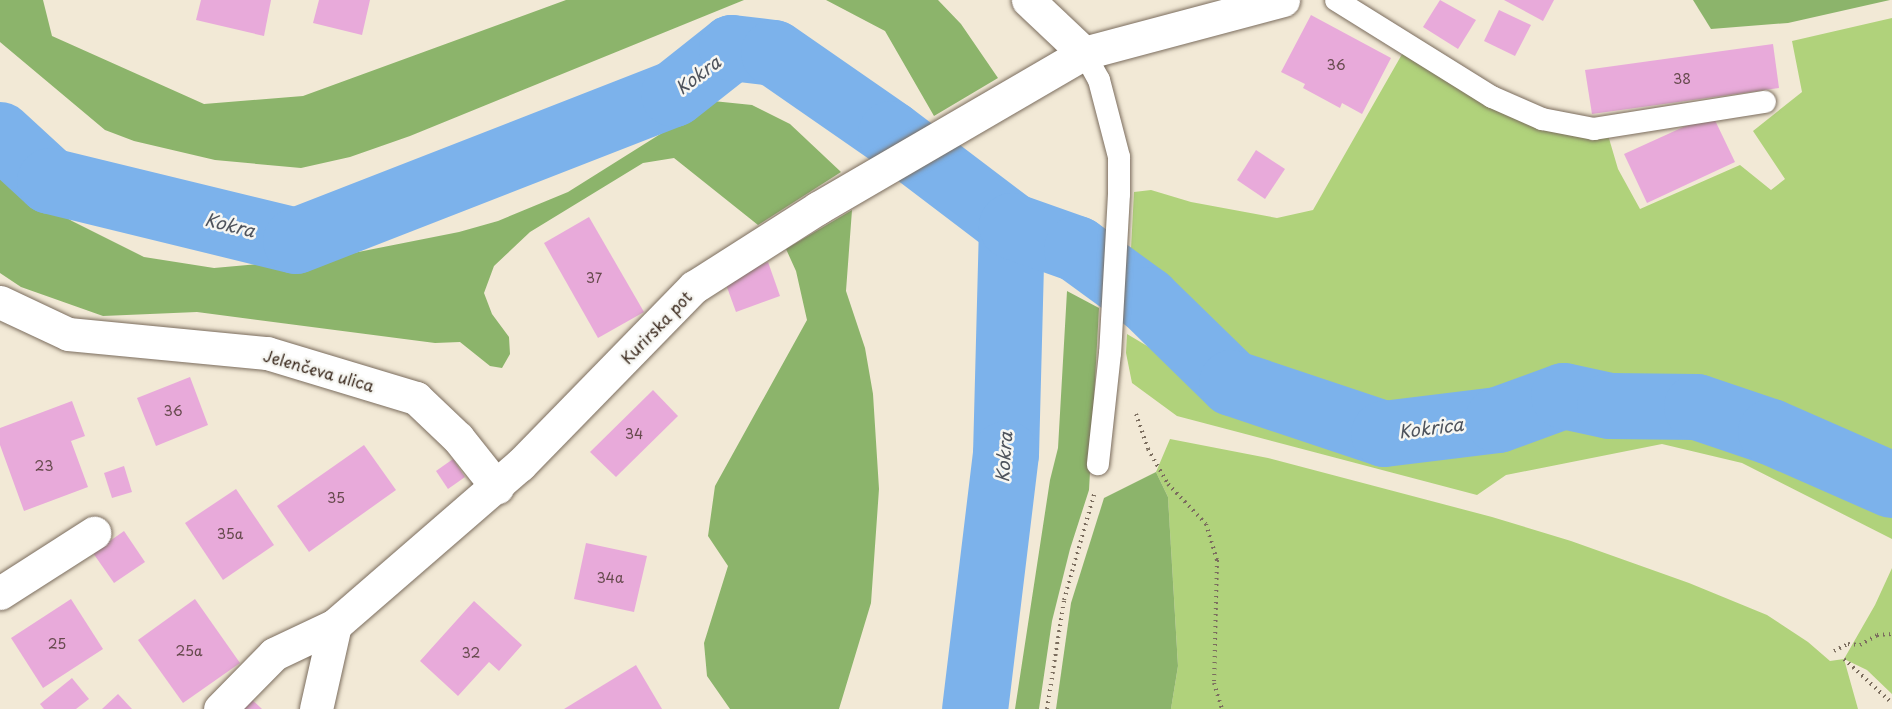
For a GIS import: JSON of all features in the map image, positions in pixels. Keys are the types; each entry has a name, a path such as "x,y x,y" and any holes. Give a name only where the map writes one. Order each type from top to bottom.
{"street":[{"path":"1028,0 1083,53"},
{"name":"Kurirska pot","path":"220,709 274,654 334,625 497,487 694,287 818,208 1083,53 1282,0"},
{"name":"Jelenčeva ulica","path":"0,302 68,334 267,353 416,398 458,438 497,487"},
{"path":"0,593 94,533"},
{"path":"316,709 334,625"}],"lane":[{"path":"1336,0 1492,97 1542,119 1594,129 1765,102"},
{"path":"1083,53 1099,80 1119,157 1110,353 1098,464"}],"path":[{"path":"1133,406 1148,449 1168,484 1206,524 1217,560 1214,683 1222,709"},
{"path":"1047,709 1064,600 1095,496 1098,464"},
{"path":"1834,651 1848,644 1860,645 1877,635 1892,634"},
{"path":"1844,659 1892,703"}],"green space":[{"path":"0,0 43,0 52,36 204,104 303,96 566,0 744,0 410,136 350,157 301,168 215,160 134,141 105,130 0,42"},
{"path":"826,0 938,0 961,24 998,78 934,116 885,31"},
{"path":"1693,0 1890,0 1788,23 1711,29"},
{"path":"1892,18 1892,472 1816,436 1747,392 1709,384 1592,385 1560,373 1526,382 1489,410 1459,416 1398,420 1310,397 1228,368 1128,306 1134,192 1151,190 1191,202 1277,218 1313,210 1405,49 1608,135 1618,169 1640,209 1740,165 1771,190 1785,179 1753,131 1802,92 1792,41"},
{"path":"713,101 752,105 790,124 841,172 758,225 674,158 643,163 530,232 494,266 484,293 492,314 509,337 510,354 502,368 490,366 460,342 435,343 197,312 103,316 21,287 0,273 0,179 72,221 144,257 214,268 328,258 459,232 498,221 568,192"},
{"path":"852,210 846,291 865,348 873,394 879,489 871,603 839,709 730,709 707,676 704,643 728,566 708,536 715,486 807,320 796,271 786,249"},
{"path":"1067,291 1099,308 1089,490 1070,549 1052,621 1039,709 1015,709 1050,480 1058,448"},
{"path":"1127,334 1228,394 1316,433 1380,446 1510,434 1550,415 1585,415 1613,426 1687,423 1752,439 1892,503 1892,539 1742,463 1662,444 1506,475 1477,495 1177,416 1132,383 1126,353"},
{"path":"1170,439 1268,458 1492,517 1571,541 1689,583 1767,615 1808,642 1830,661 1844,659 1858,709 1171,709 1178,666 1168,497 1156,472"},
{"path":"1156,472 1168,497 1178,666 1171,709 1056,709 1071,603 1104,498"},
{"path":"1892,568 1892,694 1867,670 1844,659 1875,605"}],"building":[{"path":"201,0 271,0 264,36 196,20"},
{"path":"319,0 370,0 362,35 313,23"},
{"path":"1440,0 1476,20 1458,49 1423,27"},
{"path":"1504,0 1554,0 1543,21"},
{"path":"1499,10 1531,25 1515,56 1484,41"},
{"path":"1311,15 1391,58 1362,114 1342,103 1340,108 1303,88 1305,84 1281,72"},
{"path":"1773,44 1779,88 1592,114 1585,70"},
{"path":"1712,114 1735,162 1647,203 1624,154"},
{"path":"1256,150 1285,169 1265,199 1237,180"},
{"path":"589,217 644,312 598,338 544,243"},
{"path":"768,262 780,296 736,312 724,279"},
{"path":"190,377 208,425 156,446 137,398"},
{"path":"653,390 678,416 616,477 590,452"},
{"path":"72,401 85,436 71,441 88,487 24,511 0,445 0,428"},
{"path":"364,445 396,490 309,552 277,506"},
{"path":"453,459 465,477 448,489 436,471"},
{"path":"124,466 132,492 112,498 104,473"},
{"path":"236,489 274,545 223,580 185,523"},
{"path":"124,531 145,562 114,583 93,553"},
{"path":"586,543 647,556 634,612 574,599"},
{"path":"71,599 103,649 43,688 11,638"},
{"path":"195,599 240,663 183,703 138,640"},
{"path":"474,601 522,645 499,671 489,662 458,696 420,661"},
{"path":"636,665 662,709 564,709"},
{"path":"72,678 89,699 76,709 44,709 40,704"},
{"path":"118,694 132,709 102,709"},
{"path":"249,697 262,709 238,709"}],"waterway":[{"name":"Kokra","path":"0,135 50,181 296,241 674,94 732,48 774,53 891,134 1012,226 1006,454 975,709"},
{"name":"Kokrica","path":"1012,226 1077,249 1147,300 1232,383 1384,434 1498,420 1564,396 1610,406 1697,407 1771,432 1892,485"}]}
